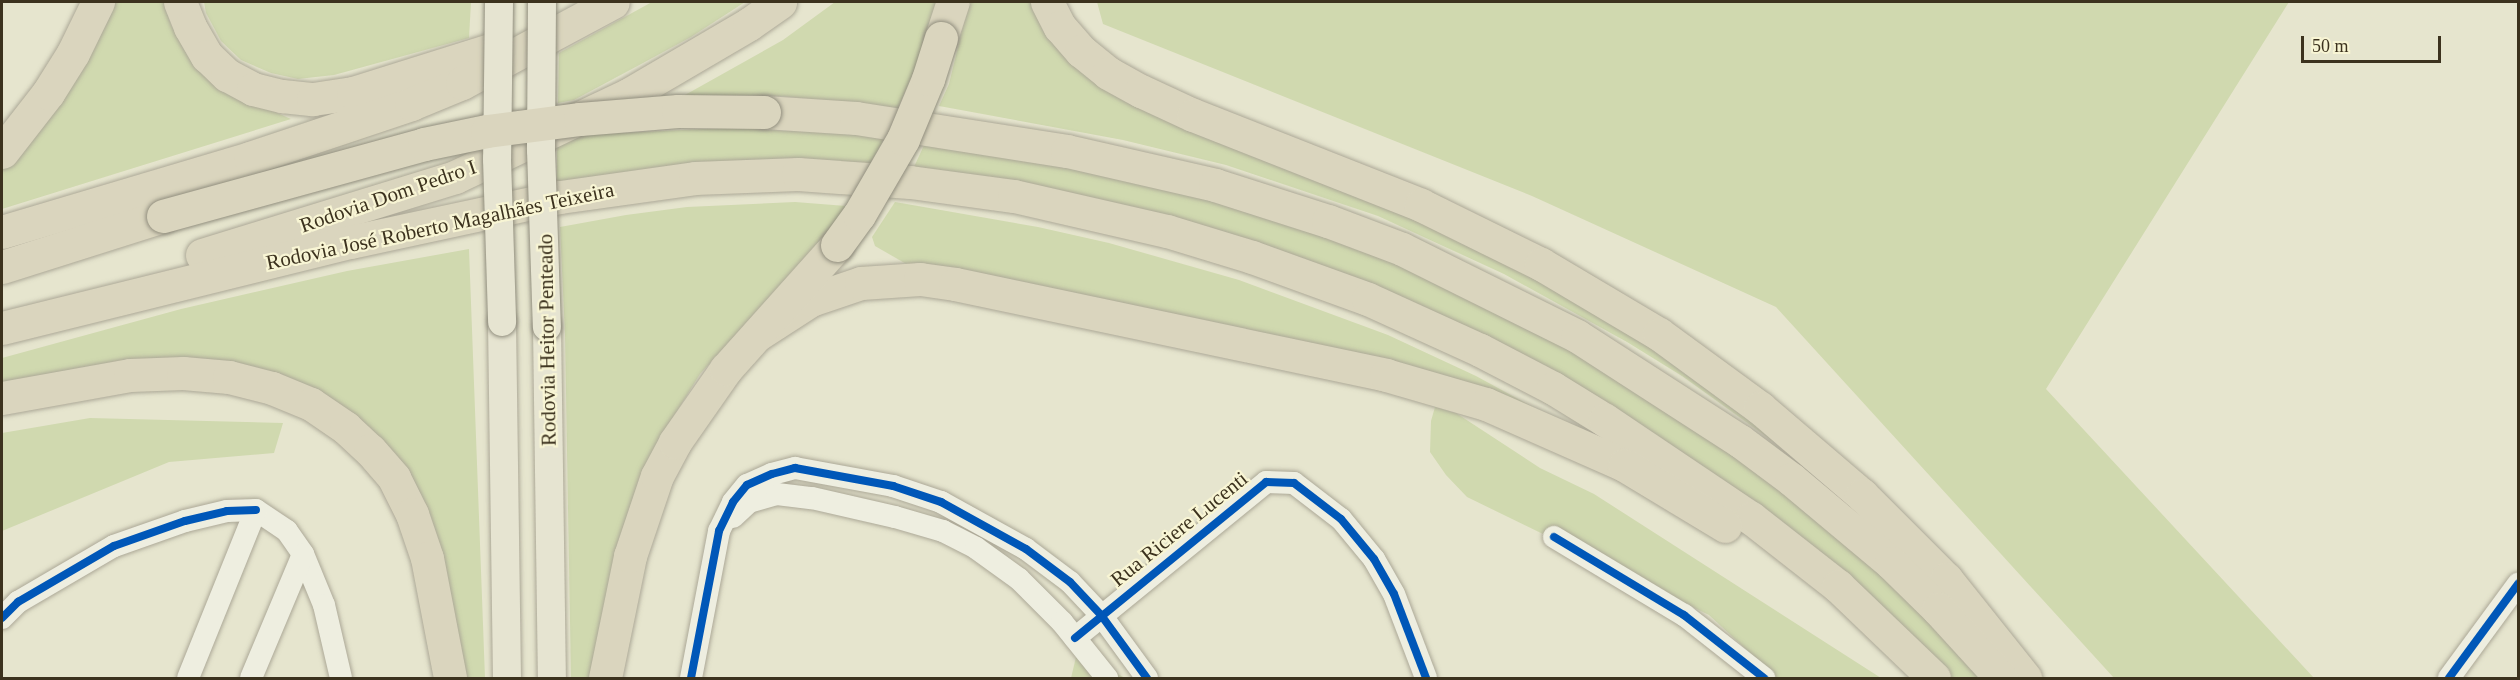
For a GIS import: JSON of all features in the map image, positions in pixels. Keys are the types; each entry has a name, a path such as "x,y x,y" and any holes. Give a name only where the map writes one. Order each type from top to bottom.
{"highway":[{"path":"2,152 48,93 73,53 98,2"},
{"path":"180,2 190,27 207,56 227,75 253,89 313,99 353,93 591,11"},
{"name":"Rodovia Dom Pedro I","path":"2,312 275,234 455,177 669,73 780,2"},
{"path":"604,678 630,556 657,476 697,408 859,215 903,139 928,79 953,2"},
{"path":"1047,2 1060,27 1081,51 1108,73 1194,115 1421,205 1484,235 1541,264 1684,351 1785,428 1862,495 1946,579 2025,678"},
{"path":"2,232 250,158 411,104 462,83 591,11"},
{"path":"2,267 163,216 424,144 487,131 580,118 678,111 764,112 856,118 931,128 1089,156 1226,188 1328,221 1402,249 1577,336 1740,441 1791,478 1891,563 1938,609 2001,678"},
{"name":"Rodovia José Roberto Magalhães Teixeira","path":"2,328 350,242 560,197 695,178 744,175 809,175 956,187 1090,212 1167,231 1252,257 1368,299 1470,345 1553,388 1659,454 1751,518 1838,586 1934,678"},
{"path":"758,334 786,314 831,292 861,283 920,279 966,286 1298,356 1438,389 1533,423 1624,465 1669,491 1801,578 1918,678"},
{"path":"2,398 130,375 183,373 229,377 272,388 311,404 346,428 370,450 394,478 412,514 428,558 450,678"}],"main road":[{"path":"499,2 497,159 502,322 507,678"},
{"name":"Rodovia Heitor Penteado","path":"542,2 541,150 547,327 552,678"}],"street":[{"path":"691,678 719,531 733,502 747,485 772,474 795,468 893,486 941,502 1026,549 1070,582 1101,615 1147,678"},
{"name":"Rua Riciere Lucenti","path":"1075,638 1266,482 1294,483 1341,519 1374,559 1394,594 1426,678"},
{"path":"719,531 749,502 777,494 812,498 896,517 943,531 976,548 1019,579 1075,638 1107,678"},
{"path":"188,678 256,510"},
{"path":"2,618 18,602 114,546 184,521 227,511 256,510 287,531 303,554 324,605 341,678"},
{"path":"1554,537 1684,615 1764,678"},
{"path":"251,678 303,554"},
{"path":"2449,678 2518,584"}],"green space":[{"path":"111,2 164,2 171,25 186,52 237,95 291,119 2,209 2,163"},
{"path":"204,2 471,2 469,38 334,75 298,79 271,73 241,60 221,41 206,13"},
{"path":"652,2 745,2 691,37 643,63 574,100 558,103 559,53"},
{"path":"835,2 943,2 898,108 780,96 685,95 783,40"},
{"path":"969,2 1035,2 1047,29 1635,329 1802,462 1682,376 1627,342 1504,274 1378,216 1226,165 1123,140 939,106 949,84"},
{"path":"1097,2 2289,2 2046,389 2314,678 2114,678 1776,307 1532,196 1103,24"},
{"path":"724,128 886,135 870,164 557,186 557,139 600,134"},
{"path":"927,139 1080,165 1280,218 1397,264 1600,365 1709,435 1852,546 1986,678 1946,678 1480,341 912,171"},
{"path":"795,202 846,206 829,233 700,374 666,429 592,678 571,678 565,334 560,227 687,207"},
{"path":"895,202 1038,227 1109,243 1239,280 1388,335 1476,376 1584,435 915,269 875,246 872,237"},
{"path":"469,249 485,678 459,678 426,524 291,385 2,389 2,358 181,309 347,271"},
{"path":"1435,407 1456,413 1540,468 1594,494 1881,678 1777,678 1709,615 1467,497 1446,475 1430,452 1431,421"},
{"path":"90,418 283,423 274,453 169,462 2,531 2,433"},
{"path":"1077,653 1086,657 1125,678 1071,678"}],"cycle path":[{"path":"691,678 719,531 733,502 747,485 772,474 795,468 893,486 941,502 1026,549 1070,582 1101,615 1147,678"},
{"path":"1075,638 1266,482 1294,483 1341,519 1374,559 1394,594 1426,678"},
{"path":"2,618 18,602 114,546 185,521 227,511 256,510"},
{"path":"1554,537 1684,615 1764,678"},
{"path":"2449,678 2518,584"}]}
